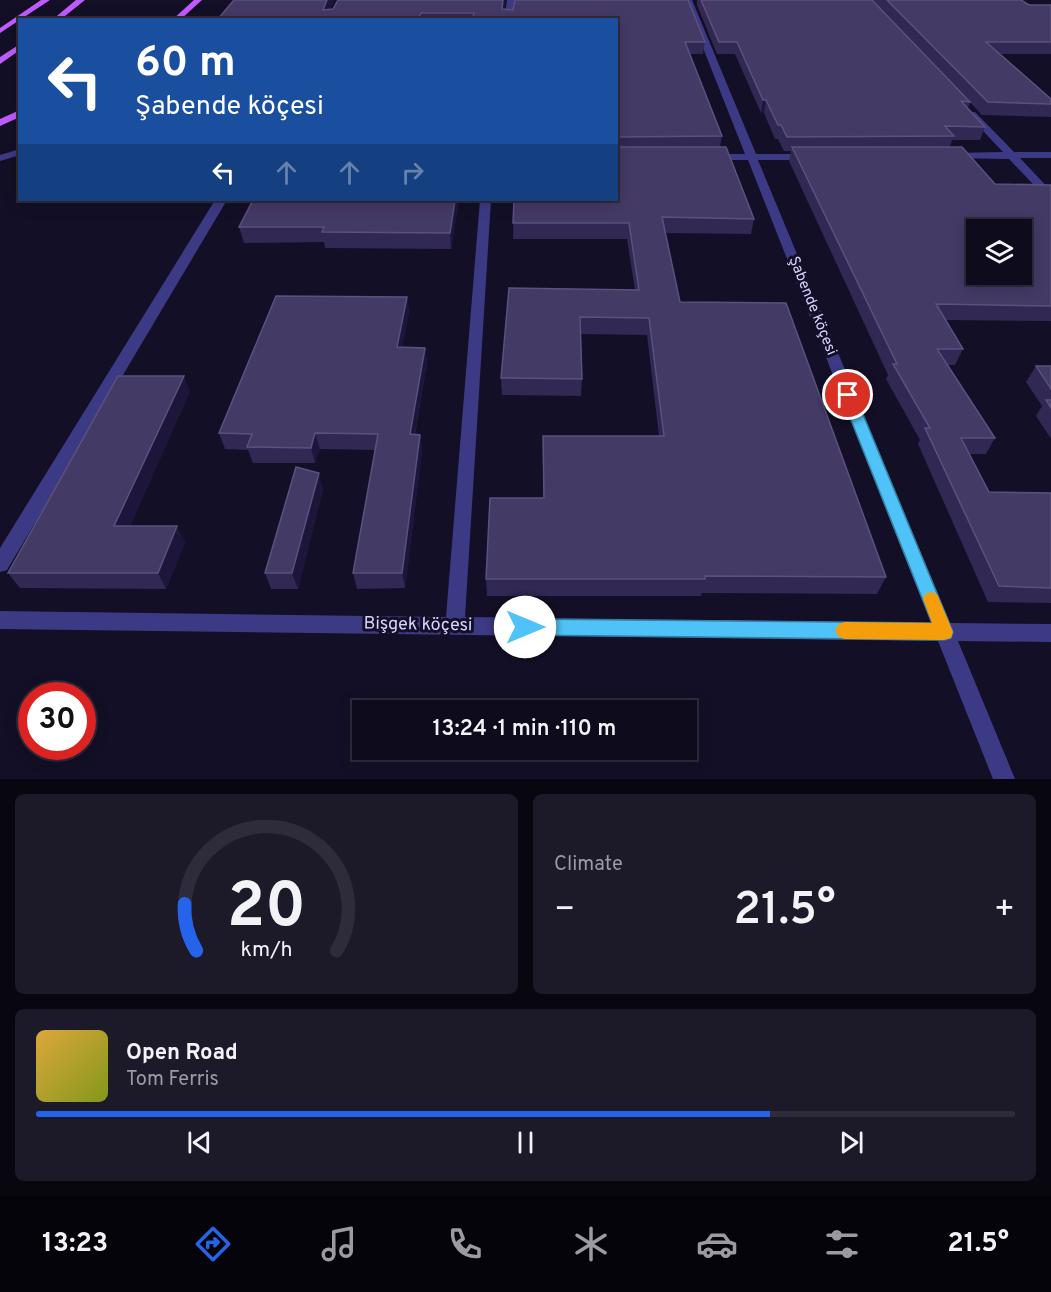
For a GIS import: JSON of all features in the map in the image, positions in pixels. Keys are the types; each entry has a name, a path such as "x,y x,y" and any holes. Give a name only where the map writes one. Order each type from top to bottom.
{"main road":[{"path":"19,18 46,0"},
{"path":"58,18 81,0"},
{"path":"177,18 198,0"},
{"path":"0,31 18,19"},
{"path":"0,61 18,48"},
{"path":"0,123 18,114"}],"street":[{"path":"508,18 511,0"},
{"name":"Şabende köçesi","path":"688,0 1004,779"},
{"path":"962,104 1051,197"},
{"path":"0,158 18,153"},
{"path":"940,156 1051,155"},
{"path":"696,157 822,157"},
{"path":"0,564 220,201"},
{"path":"455,626 486,201"},
{"name":"Bişgek köçesi","path":"0,620 1051,633"}],"building":[{"path":"234,0 327,0 323,10 333,9 338,0 503,0 502,9 513,10 515,0 688,0 705,42 685,42 722,136 618,137 618,18 473,18 474,13 421,13 419,18 219,18"},
{"path":"701,0 872,0 970,102 961,101 985,127 945,126 954,136 787,137 781,125 778,125 766,100 763,100 737,42 719,42"},
{"path":"887,0 1021,0 1029,5 1051,5 1051,42 986,42 1051,99 1051,104 988,102"},
{"path":"618,147 726,147 754,219 662,217 680,302 786,303 886,577 705,576 705,579 486,579 490,498 544,498 543,436 664,436 649,318 580,317 582,379 501,378 509,288 639,290 629,223 513,223 514,201 618,201"},
{"path":"792,147 962,147 995,184 1051,185 1051,306 936,304 963,349 937,349 995,438 961,438 989,492 1051,493 1051,588 999,586 925,428 930,428 893,364 897,364"},
{"path":"252,201 455,201 450,233 322,232 324,227 239,227"},
{"path":"276,296 407,297 397,347 425,348 410,434 420,435 402,573 353,573 378,434 315,433 311,448 247,447 252,434 219,433"},
{"path":"1036,366 1051,366 1051,389"},
{"path":"118,376 184,376 114,526 177,526 158,573 8,573"},
{"path":"296,467 319,473 292,573 265,573"}],"slow traffic":[{"path":"844,631 944,632 931,599"}],"route":[{"path":"525,627 944,632 848,395"}]}
